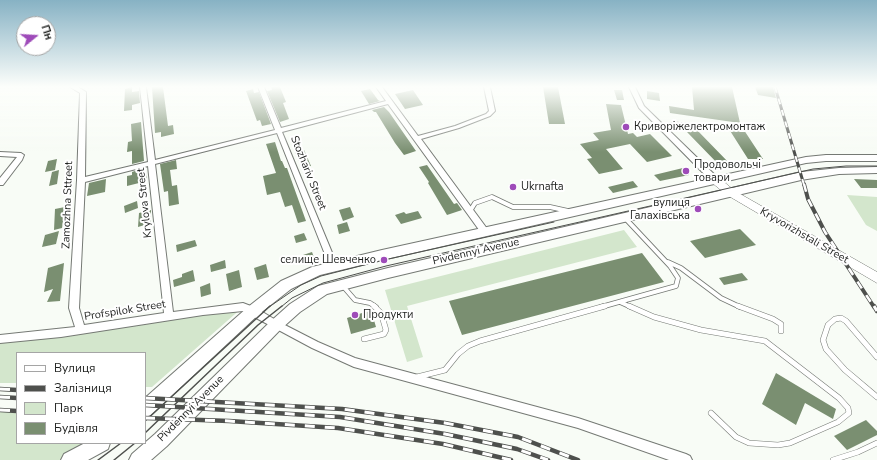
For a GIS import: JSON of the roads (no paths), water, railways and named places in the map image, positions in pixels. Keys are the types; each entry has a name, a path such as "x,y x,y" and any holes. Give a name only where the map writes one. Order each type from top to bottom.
{"main road":[{"name":"Pivdennyi Avenue","path":"146,408 253,311 286,285 312,273 485,232 811,160 826,158 877,158"},
{"name":"Pivdennyi Avenue","path":"138,460 161,440 276,325 295,308 323,290 823,172 877,170"},
{"name":"Kryvorizhstali Street","path":"715,180 731,193 877,278"},
{"path":"70,460 100,444"}],"street":[{"name":"Zamozhna Sttreet","path":"81,330 74,308 81,180 83,108"},
{"name":"Krylova Street","path":"146,108 169,316"},
{"name":"Stozhariv Street","path":"269,108 334,267"},
{"path":"81,180 365,108"},
{"path":"395,108 485,232"},
{"path":"416,138 470,123 488,115 492,111 491,108"},
{"path":"642,108 715,180"},
{"path":"0,154 20,155 20,158 0,183"},
{"name":"Profspilok Street","path":"0,339 81,330 169,316 243,307 253,311"},
{"path":"253,311 276,325 354,362 454,387 578,423 686,460"}],"lane":[{"path":"660,126 677,124 715,128"},
{"path":"470,211 475,203 492,196 513,207 550,207 574,213"},
{"path":"414,378 445,370 458,354 468,346 676,286 678,278 666,261 625,218"},
{"path":"666,261 681,268 721,298 742,308 774,319 781,324 782,331"},
{"path":"342,285 355,300 370,303 381,313 386,330 384,334 364,339"},
{"path":"620,302 654,317 701,330 765,341 839,398 848,408 849,412 838,422 790,443 778,445 749,443 736,437 711,413"},
{"path":"877,357 846,321 841,318 835,319 828,325 823,340 826,349 845,370 877,397"},
{"path":"833,460 858,452 877,443"}],"tram line":[{"path":"281,307 292,298 323,283 386,266 813,169 846,166 877,166"},
{"path":"269,307 301,285 321,276 384,260 554,222"},
{"path":"146,420 270,306"},
{"path":"146,432 258,325 282,306"},
{"path":"98,460 120,444"},
{"path":"114,460 134,444"}],"railway":[{"path":"781,108 804,185"},
{"path":"804,184 808,199 825,232 874,307"},
{"path":"874,306 877,311"},
{"path":"0,389 16,390"},
{"path":"0,397 16,398"},
{"path":"146,398 342,409 445,423 518,437 578,460"},
{"path":"146,405 340,417 445,434 517,449 548,460"},
{"path":"0,410 16,411"},
{"path":"146,418 229,421 338,428 443,444 511,460"}],"place":[{"name":"Криворіжелектромонтаж","path":"626,127"},
{"name":"Продовольчі товари","path":"686,171"},
{"name":"Ukrnafta","path":"513,187"},
{"name":"вулиця Галахівська","path":"698,209"},
{"name":"селище Шевченко","path":"384,260"},
{"name":"Продукти","path":"355,315"}]}
